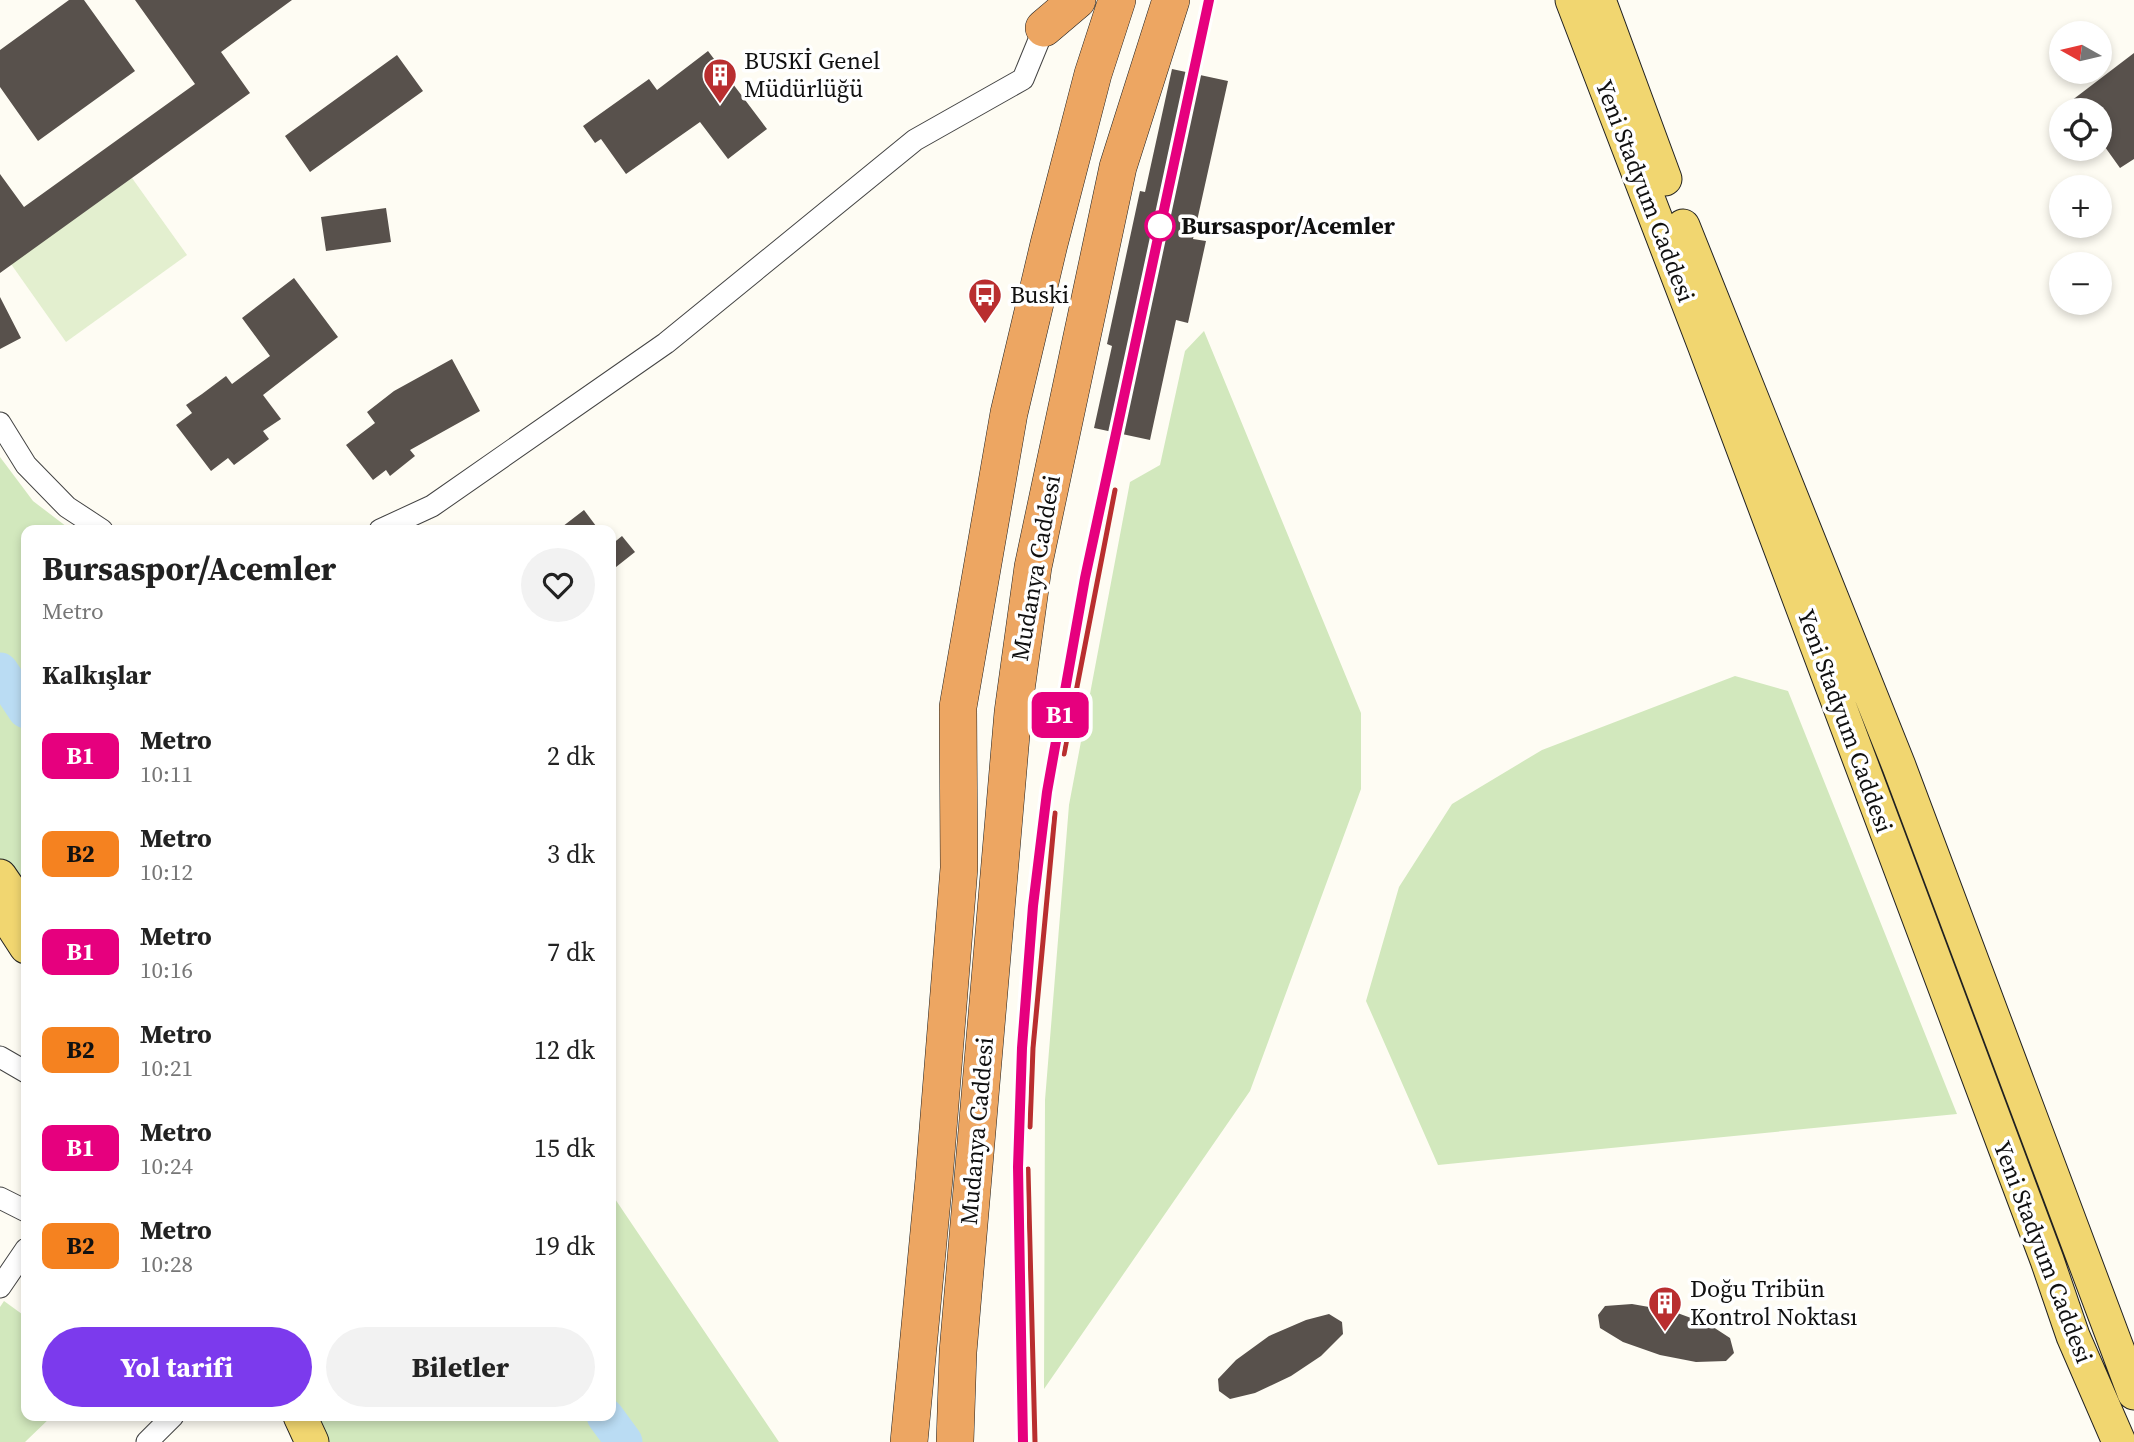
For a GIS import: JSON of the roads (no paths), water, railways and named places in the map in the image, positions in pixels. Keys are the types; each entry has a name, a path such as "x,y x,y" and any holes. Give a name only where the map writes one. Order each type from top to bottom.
{"highway":[{"path":"1044,28 1077,0"},
{"name":"Mudanya Caddesi","path":"909,1442 934,1180 959,868 958,707 1009,413 1093,74 1117,0"},
{"name":"Mudanya Caddesi","path":"956,1442 958,1352 1011,733 1033,567 1118,167 1171,0"}],"main road":[{"name":"Yeni Stadyum Caddesi","path":"1572,0 1710,360 2047,1260 2073,1336 2119,1442"},
{"name":"Yeni Stadyum Caddesi","path":"1599,0 1681,222 1899,766 2134,1393"},
{"path":"896,1442 958,707"},
{"path":"0,876 21,908"},
{"path":"0,906 21,939"},
{"path":"280,1421 289,1442"},
{"path":"302,1421 312,1442"}],"street":[{"path":"391,525 432,506 666,343 915,140 1023,79 1044,28"},
{"path":"0,423 26,465 67,507 94,525"},
{"path":"0,1057 21,1069"},
{"path":"0,1198 21,1208"},
{"path":"0,1287 21,1256"},
{"path":"147,1442 168,1421"}],"waterway":[{"path":"0,671 21,702"},
{"path":"609,1421 624,1442"}],"railway":[{"path":"1023,1442 1019,1148 1027,976 1054,755 1110,464"},
{"path":"1064,754 1115,490"},
{"path":"1030,1127 1033,1048 1055,813"},
{"path":"1028,1169 1035,1442"}],"metro line":[{"name":"B1","path":"1023,1442 1018,1167 1022,1048 1033,906 1047,792 1085,578 1209,0"}],"place":[{"name":"BUSKİ Genel Müdürlüğü","path":"720,105"},
{"name":"Bursaspor/Acemler","path":"1160,226"},
{"name":"Buski","path":"985,325"},
{"name":"Doğu Tribün Kontrol Noktası","path":"1665,1333"}]}
